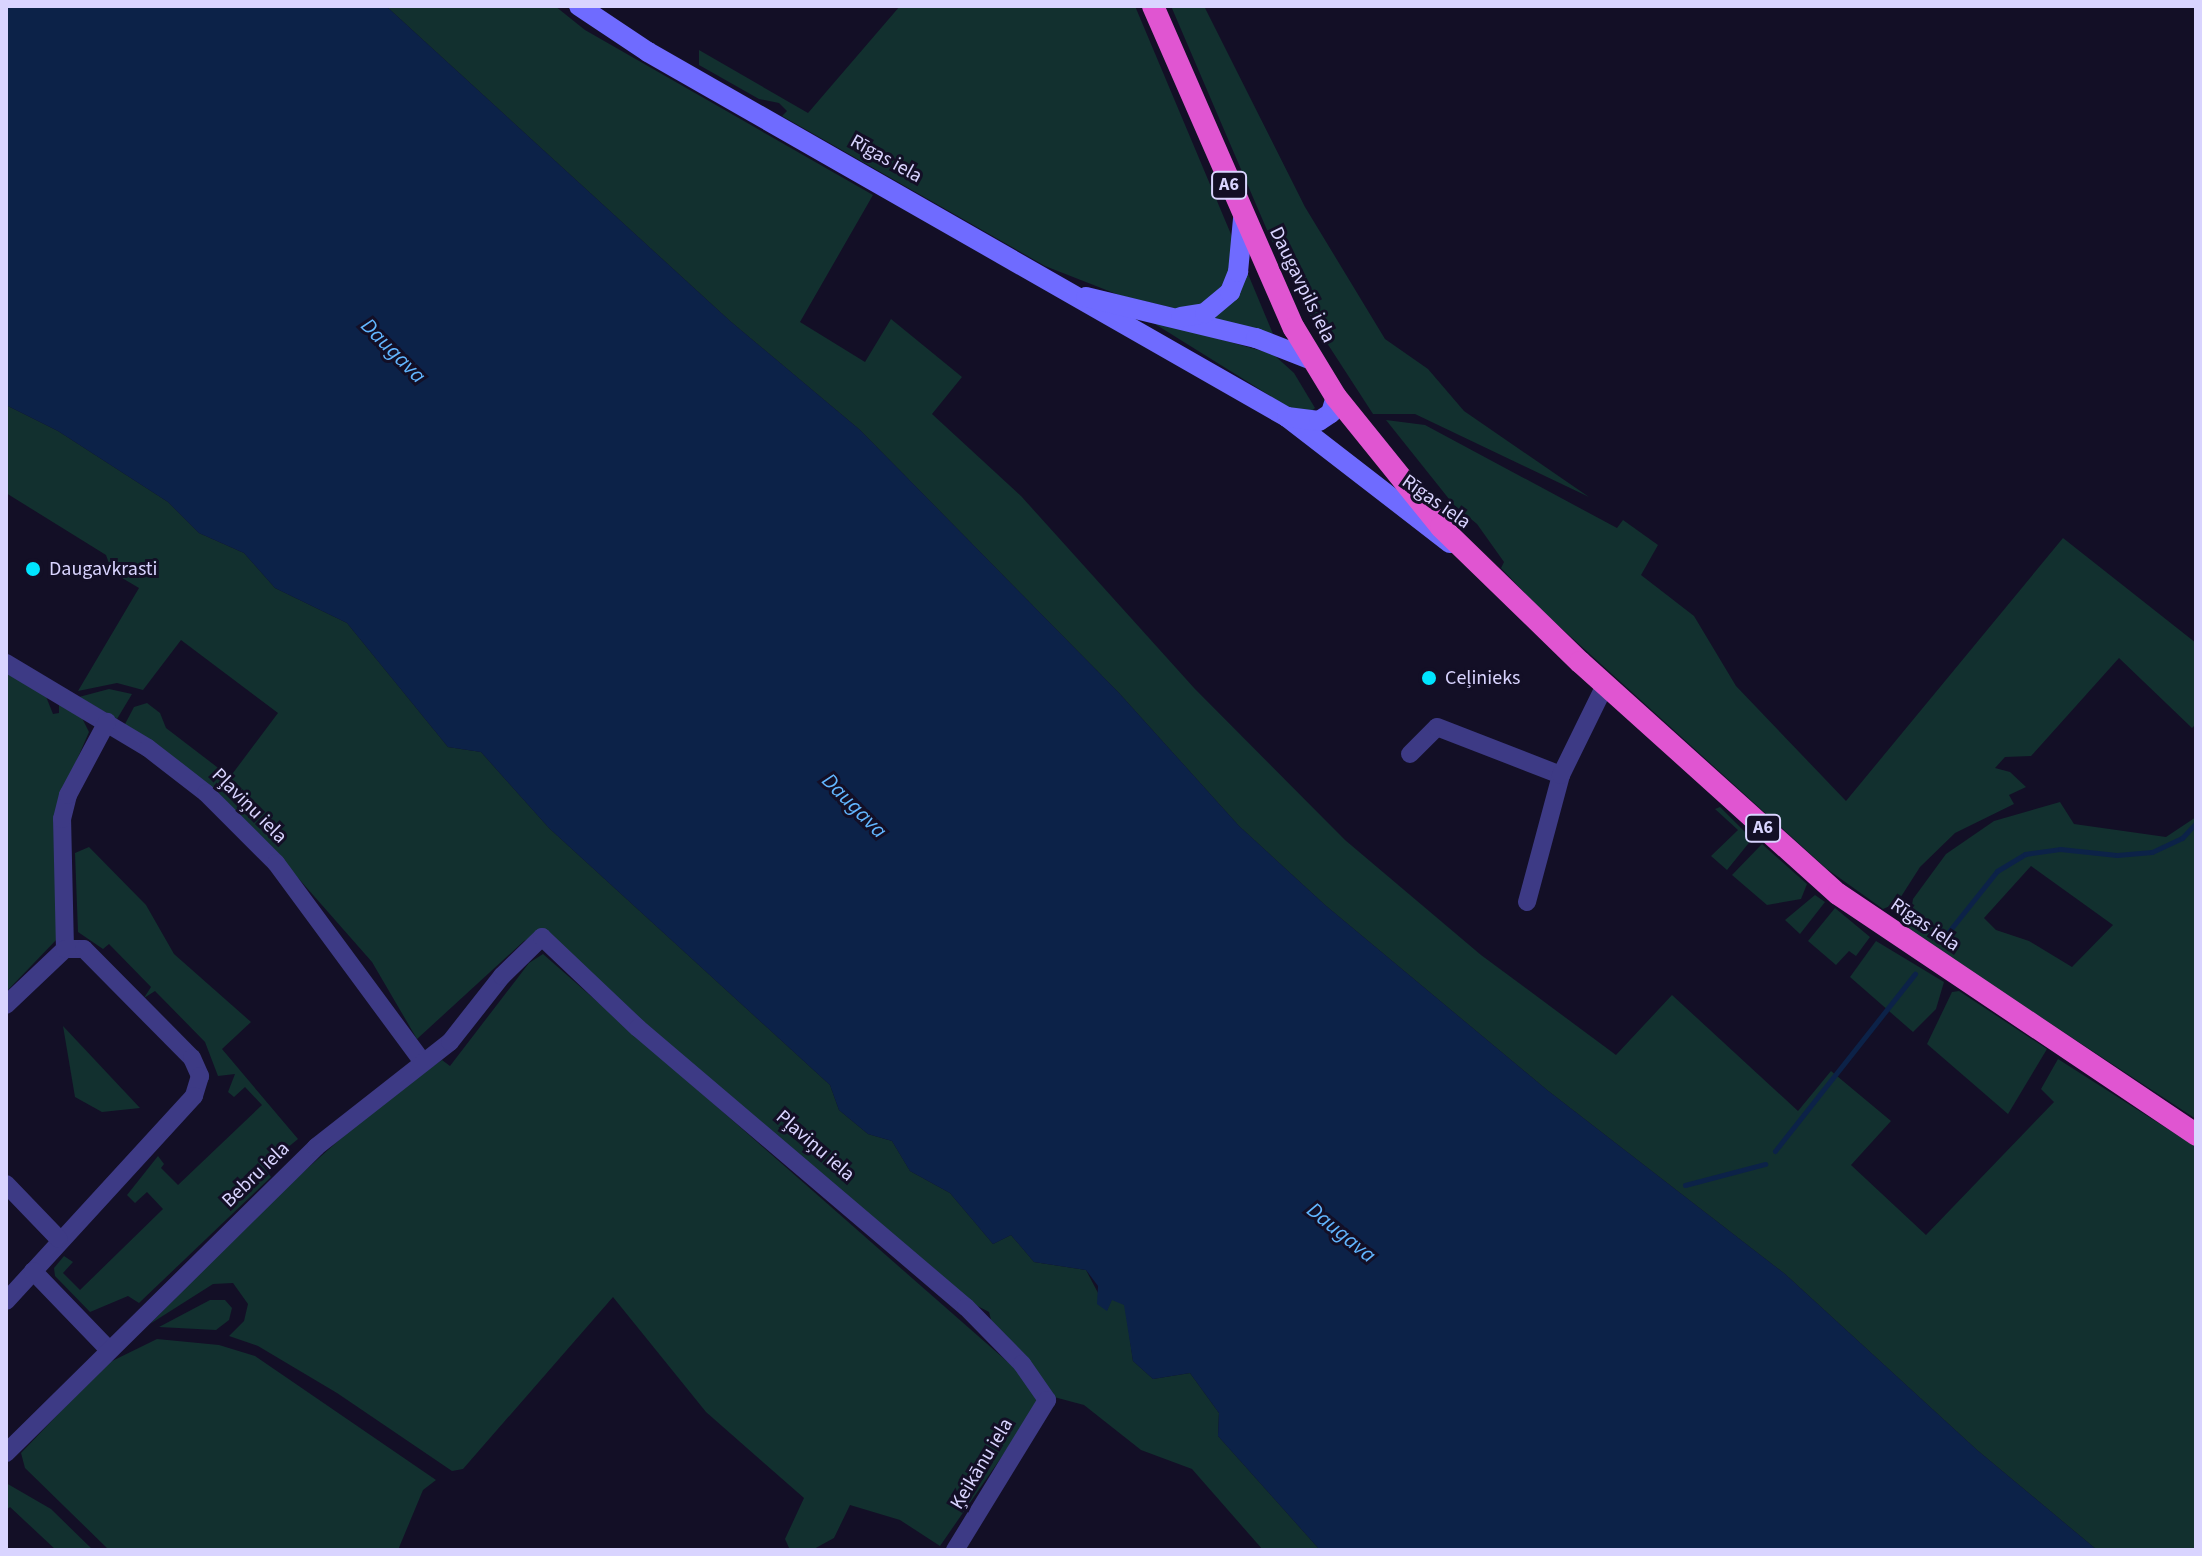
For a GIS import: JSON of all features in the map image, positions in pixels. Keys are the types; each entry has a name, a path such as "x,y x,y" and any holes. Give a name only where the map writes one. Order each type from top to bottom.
{"highway":[{"name":"Daugavpils iela","path":"1153,6 1243,219 1312,360 1385,462 1464,551"},
{"name":"Rīgas iela","path":"1464,551 1605,685 1838,894 2196,1135"}],"main road":[{"name":"Rīgas iela","path":"579,6 648,52 1082,297 1127,328 1287,417 1464,551"},
{"path":"1174,318 1205,313 1230,292 1238,272 1243,219"},
{"path":"1082,297 1256,338 1312,360"},
{"path":"1287,417 1319,421 1331,413 1336,397"}],"street":[{"name":"Pļaviņu iela","path":"6,663 107,722 187,775 276,863 422,1061"},
{"path":"1527,902 1561,775 1605,685"},
{"path":"6,1005 65,949 62,819 68,795 107,722"},
{"path":"1410,754 1437,727 1561,775"},
{"name":"Pļaviņu iela","path":"542,937 638,1028 966,1307 1022,1364 1047,1400"},
{"name":"Bebru iela","path":"6,1453 316,1147 450,1042 502,976 542,937"},
{"path":"6,1301 59,1239 194,1096 200,1076 192,1058 91,953 65,949"},
{"path":"6,1184 59,1239"},
{"path":"33,1271 108,1349"},
{"name":"Ķeikānu iela","path":"955,1550 1047,1400"}],"green space":[{"path":"386,6 555,6 585,30 873,195 800,322 865,362 891,319 962,377 932,414 1021,496 1195,689 1345,840 1481,955 1616,1055 1672,995 1798,1111 1831,1071 1891,1121 1851,1165 1926,1235 2054,1102 2041,1089 2058,1059 2196,1147 2196,1550 2097,1550 1977,1450 1785,1274 1547,1090 1325,905 1239,826 1119,693 860,430 730,321"},
{"path":"900,6 1135,6 1233,239 1235,259 1217,300 1178,309 1119,295 1045,266 782,116 787,111 779,103 759,99 699,65 699,50 808,113"},
{"path":"1171,6 1204,6 1305,207 1385,339 1428,369 1464,411 1589,497 1415,414 1373,414 1314,323 1270,237"},
{"path":"1245,272 1248,274 1273,334 1211,318"},
{"path":"1147,319 1273,354 1294,373 1315,408 1308,414 1288,407"},
{"path":"6,405 58,431 168,502 199,533 244,553 275,588 347,623 448,747 481,752 549,828 830,1085 839,1110 868,1134 892,1141 910,1171 950,1193 993,1244 1011,1235 1034,1262 1086,1270 1107,1310 1112,1299 1125,1305 1133,1361 1153,1379 1190,1373 1219,1413 1218,1436 1320,1550 1263,1550 1192,1469 1141,1450 1084,1405 1054,1397 994,1331 989,1312 966,1300 692,1068 544,931 524,941 417,1039 372,962 277,854 125,724 134,707 147,703 160,713 166,728 230,777 278,713 181,640 143,690 117,683 78,691 139,588 112,572 106,555 6,493"},
{"path":"1386,420 1425,425 1617,528 1623,520 1658,545 1641,575 1694,616 1736,686 1846,801 2063,538 2196,643 2196,724 2192,728 2119,658 2031,756 2005,757 1995,768 2010,772 2026,787 2009,795 2014,804 1955,833 1920,867 1897,903 1883,909 1827,869 1538,607 1501,568 1504,562 1477,524 1453,504"},
{"path":"6,671 45,694 53,714 59,713 59,703 81,716 89,732 65,787 59,937 6,992"},
{"path":"109,689 132,694 117,719 79,697"},
{"path":"2060,802 2074,824 2166,837 2196,817 2196,1119 1908,930 1913,899 1946,854 1994,821","holes":["2031,866 2113,925 2072,967 2029,941 1996,930 1984,918"]},
{"path":"1720,807 1752,839 1727,870 1711,856 1738,830 1715,809"},
{"path":"1762,844 1807,884 1801,899 1767,905 1732,875"},
{"path":"89,847 146,905 174,954 251,1022 222,1049 298,1139 264,1167 271,1177 139,1303 128,1296 90,1312 55,1276 54,1268 64,1256 73,1262 63,1273 80,1290 163,1209 147,1192 135,1203 127,1195 158,1156 164,1164 161,1168 178,1185 262,1105 245,1087 234,1097 228,1092 235,1074 218,1076 205,1042 155,991 144,998 151,987 109,944 103,949 78,932 75,853"},
{"path":"1815,895 1825,902 1800,934 1785,920"},
{"path":"1835,908 1870,937 1856,956 1849,951 1836,965 1808,941"},
{"path":"1876,941 1944,982 1936,1009 1913,1032 1850,977"},
{"path":"543,954 1019,1372 1039,1403 940,1546 900,1520 850,1505 834,1538 812,1550 790,1550 785,1539 804,1498 706,1412 613,1297 463,1469 452,1471 337,1393 258,1346 229,1336 244,1321 248,1304 233,1283 213,1284 150,1324 262,1209 386,1098 442,1060 450,1066 529,963"},
{"path":"1959,991 2047,1049 2008,1114 1927,1044 1952,992"},
{"path":"63,1026 140,1108 102,1112 75,1097"},
{"path":"210,1300 225,1300 232,1308 229,1320 216,1330 159,1327"},
{"path":"157,1339 219,1345 255,1356 436,1480 423,1490 398,1550 109,1550 25,1468 21,1453 106,1364"},
{"path":"6,1483 51,1509 93,1550 56,1550 10,1507 6,1510"}],"water":[{"name":"Daugava","path":"6,6 386,6 730,321 860,430 1119,693 1239,826 1325,905 1547,1090 1785,1274 1977,1450 2097,1550 1320,1550 1218,1436 1219,1413 1190,1373 1153,1379 1133,1361 1124,1305 1112,1300 1107,1311 1097,1304 1098,1286 1086,1270 1034,1262 1011,1235 993,1244 950,1193 910,1171 892,1141 868,1134 839,1110 830,1085 549,828 481,752 448,747 347,623 275,588 244,553 199,533 168,502 58,431 6,405"}],"waterway":[{"path":"1942,940 1997,871 2025,854 2060,849 2117,855 2152,852 2182,838 2196,823"},
{"path":"1775,1151 1915,974"},
{"path":"1685,1185 1765,1164"}],"place":[{"name":"Daugavkrasti","path":"33,569"},
{"name":"Ceļinieks","path":"1429,678"}]}
